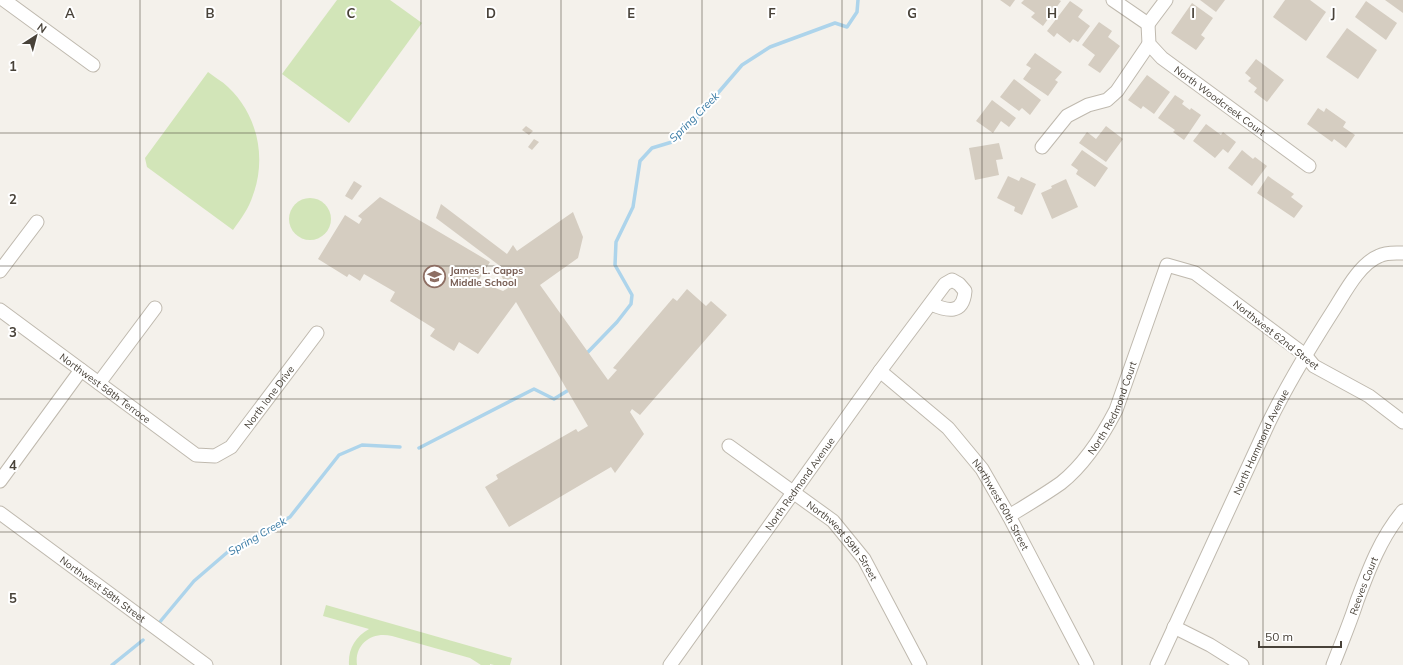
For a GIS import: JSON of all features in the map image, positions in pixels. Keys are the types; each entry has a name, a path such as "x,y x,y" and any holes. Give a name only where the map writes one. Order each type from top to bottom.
{"street":[{"path":"4,0 93,65"},
{"path":"1113,0 1148,24"},
{"path":"1042,147 1067,116 1088,105 1107,100 1117,91 1150,44 1148,24 1166,0"},
{"name":"North Woodcreek Court","path":"1150,44 1162,58 1309,166"},
{"path":"0,271 37,222"},
{"name":"North Hammond Avenue","path":"1157,665 1285,388 1304,355 1360,271 1379,256 1389,253 1403,253"},
{"name":"Northwest 62nd Street","path":"1167,265 1195,273 1304,355 1314,366 1369,396 1403,422"},
{"name":"North Redmond Court","path":"1009,516 1062,482 1080,465 1106,429 1116,410 1167,265"},
{"name":"North Redmond Avenue","path":"670,665 880,371 930,304"},
{"path":"99,383 155,308"},
{"name":"Northwest 58th Terrace","path":"0,310 196,454 215,456"},
{"name":"North Ione Drive","path":"215,456 231,447 317,333"},
{"path":"0,481 81,370"},
{"name":"Northwest 60th Street","path":"880,371 948,428 982,469 1009,516 1087,665"},
{"name":"Northwest 59th Street","path":"730,446 833,521 864,559 920,665"},
{"name":"Reeves Court","path":"1333,665 1380,544 1392,524 1403,511"},
{"name":"Northwest 58th Street","path":"0,512 206,665"},
{"path":"1174,627 1210,644 1242,665"}],"green space":[{"path":"337,0 390,0 422,23 349,123 282,74"},
{"path":"208,72 226,85 238,98 246,110 257,137 259,166 257,181 249,204 242,218 233,230 147,167 145,158"},
{"path":"310,198 325,204 331,219 325,234 310,240 295,234 289,219 295,204"},
{"path":"326,605 512,658 510,665 481,665 470,658 392,636 378,635 371,637 361,645 358,651 357,665 349,665 353,644 364,632 369,629 323,616"}],"building":[{"path":"1000,0 1015,0 1010,7"},
{"path":"1024,0 1061,1 1043,26 1031,17 1035,13 1021,3"},
{"path":"1200,0 1225,0 1216,12"},
{"path":"1285,0 1310,0 1326,12 1306,41 1273,17"},
{"path":"1385,0 1403,0 1403,13"},
{"path":"1070,1 1083,10 1078,17 1090,26 1078,42 1073,39 1070,43 1057,33 1054,37 1047,31"},
{"path":"1366,1 1397,23 1386,40 1355,17"},
{"path":"1192,3 1213,18 1201,35 1205,38 1196,50 1171,33"},
{"path":"1099,22 1112,31 1108,37 1120,46 1100,73 1088,65 1095,55 1082,45"},
{"path":"1347,28 1377,50 1358,79 1326,57"},
{"path":"1035,53 1062,72 1055,80 1058,82 1048,96 1023,79 1031,68 1026,65"},
{"path":"1256,59 1284,80 1267,102 1254,92 1257,88 1248,81 1251,78 1245,73"},
{"path":"1147,75 1170,92 1154,114 1143,106 1141,109 1128,100"},
{"path":"1014,79 1041,100 1030,115 1022,108 1019,111 1000,97"},
{"path":"1175,95 1184,101 1182,104 1201,115 1184,140 1173,132 1175,130 1158,118"},
{"path":"992,100 1016,118 1009,127 1001,121 993,133 976,121"},
{"path":"1318,108 1324,112 1326,108 1346,122 1343,127 1355,135 1346,148 1334,139 1332,142 1307,124"},
{"path":"1206,124 1221,135 1223,132 1236,142 1228,153 1223,149 1215,158 1193,141"},
{"path":"526,126 533,131 529,135 522,130"},
{"path":"1106,126 1123,139 1106,162 1079,143 1087,132 1096,139"},
{"path":"534,139 539,142 532,150 528,147"},
{"path":"999,143 1003,159 996,160 999,175 975,180 969,148"},
{"path":"1082,150 1108,168 1095,187 1076,174 1078,170 1071,165"},
{"path":"1242,150 1253,159 1255,157 1267,166 1252,186 1228,168"},
{"path":"1008,176 1019,181 1021,177 1036,184 1022,215 1014,211 1015,207 997,198"},
{"path":"1268,176 1294,194 1291,197 1303,206 1294,218 1257,193"},
{"path":"1066,179 1078,207 1052,219 1041,193 1052,188 1051,186"},
{"path":"354,181 362,186 352,200 345,196"},
{"path":"380,197 490,262 478,281 503,291 508,288 498,270 500,266 436,218 441,204 507,254 513,245 517,251 573,212 583,237 578,258 540,285 608,380 617,370 613,368 673,298 677,301 687,289 706,306 711,301 727,315 640,415 632,409 630,412 644,434 615,473 611,467 509,527 485,487 498,479 496,475 576,429 578,432 588,426 516,302 478,354 459,342 454,351 430,336 435,329 390,301 395,292 364,274 360,281 349,274 347,277 318,259 345,215 359,224 362,219 358,216"}],"waterway":[{"name":"Spring Creek","path":"588,352 617,322 631,304 632,295 615,265 616,242 633,207 640,161 652,148 672,142 693,122 742,65 770,47 835,23 847,27 857,12 858,0"},
{"name":"Spring Creek","path":"419,448 534,389 554,399 567,391"},
{"name":"Spring Creek","path":"159,623 194,581 230,550 290,517 339,455 362,445 400,447"},
{"name":"Spring Creek","path":"112,665 143,640"}],"place":[{"name":"James L. Capps Middle School","path":"435,276"}]}
